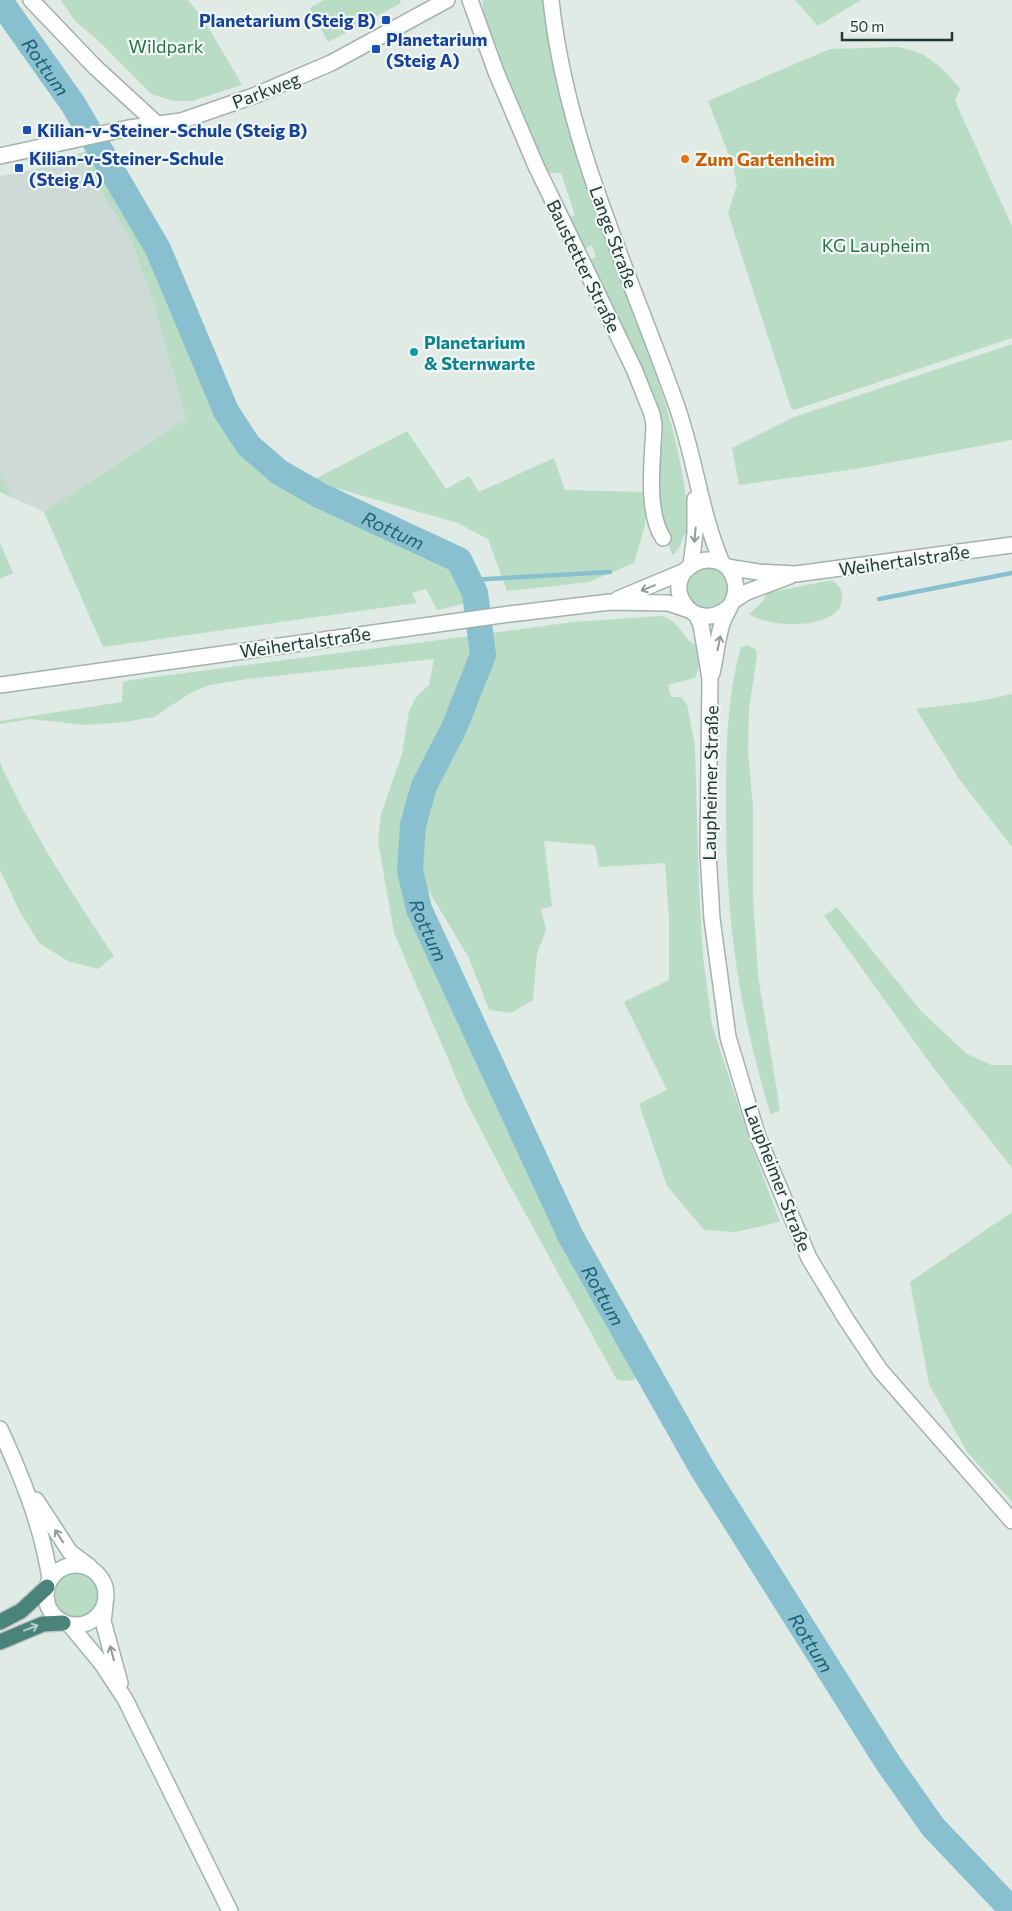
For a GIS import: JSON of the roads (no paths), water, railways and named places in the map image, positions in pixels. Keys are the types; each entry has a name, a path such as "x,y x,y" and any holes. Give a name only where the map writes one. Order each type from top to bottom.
{"highway":[{"path":"0,1622 20,1611 49,1583"},
{"path":"0,1642 43,1624 66,1624"}],"street":[{"path":"31,0 95,67 157,124"},
{"name":"Parkweg","path":"0,156 113,132 181,121 306,75 447,0"},
{"name":"Baustetter Straße","path":"470,0 496,72 536,166 634,368 652,414 654,425 652,504 658,531 664,538"},
{"name":"Lange Straße","path":"551,0 558,54 576,130 614,241 677,406 714,544 725,565"},
{"name":"Lange Straße","path":"688,568 695,534 693,470"},
{"name":"Weihertalstraße","path":"725,565 758,572 796,574 1012,545"},
{"path":"707,560 725,565 735,579 736,586 731,604 715,616 692,612 680,596 679,588 688,568 707,560"},
{"name":"Weihertalstraße","path":"610,602 688,568"},
{"name":"Weihertalstraße","path":"731,604 747,592 796,574"},
{"name":"Weihertalstraße","path":"0,685 450,622 610,602 668,603 692,612"},
{"name":"Laupheimer Straße","path":"710,679 721,626 731,604"},
{"name":"Laupheimer Straße","path":"692,612 701,625 710,679 708,853 712,919 728,1037 758,1138 809,1258 846,1319 880,1370 1012,1521"},
{"path":"0,1428 23,1480 44,1549 49,1583 47,1606 52,1614 66,1624 102,1664 125,1699 230,1911"},
{"path":"23,1480 70,1552 94,1570 105,1586 106,1605 103,1621 125,1699"},
{"path":"49,1583 57,1572 75,1565 94,1570"},
{"path":"66,1624 88,1624 102,1613 106,1605"}],"waterway":[{"name":"Rottum","path":"0,1 73,104 158,249 226,411 248,445 279,472 319,495 459,560 475,593 483,655 454,728 424,786 413,825 410,870 419,909 571,1237 703,1470 888,1763 933,1827 1012,1910"},
{"path":"469,580 610,572"},
{"path":"879,599 1012,573"}],"place":[{"name":"Planetarium (Steig B)","path":"386,20"},
{"name":"Planetarium (Steig A)","path":"376,49"},
{"name":"Kilian-v-Steiner-Schule (Steig B)","path":"27,130"},
{"name":"Zum Gartenheim","path":"685,159"},
{"name":"Kilian-v-Steiner-Schule (Steig A)","path":"19,168"},
{"name":"Planetarium & Sternwarte","path":"414,352"}],"park label":[{"name":"Wildpark","path":"166,46"},
{"name":"KG Laupheim","path":"876,245"}]}
